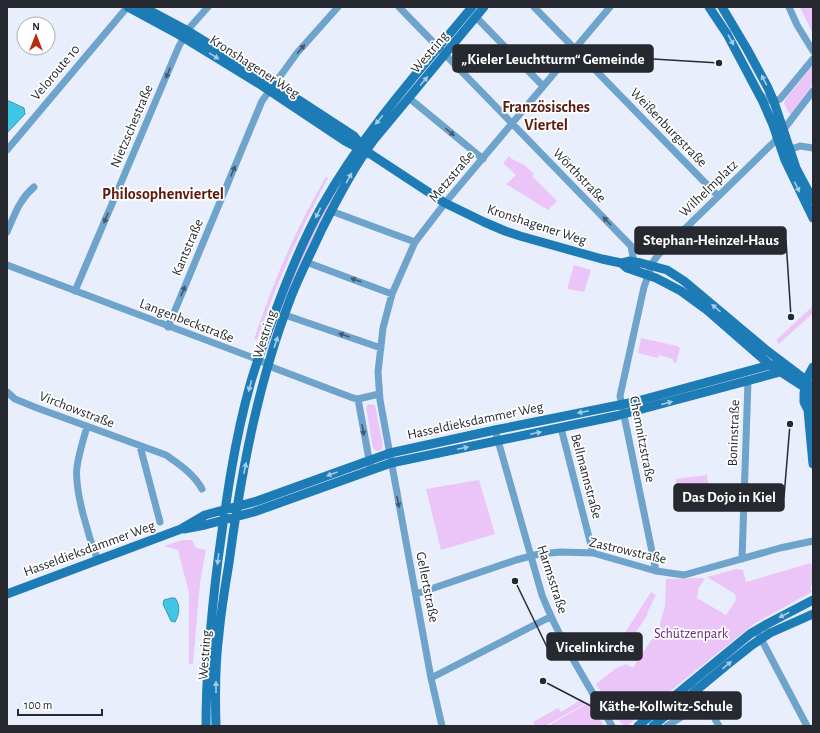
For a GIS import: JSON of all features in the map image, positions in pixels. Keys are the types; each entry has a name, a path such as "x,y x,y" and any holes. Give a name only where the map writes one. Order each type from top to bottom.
{"main road":[{"name":"Kronshagener Weg","path":"143,7 272,88 354,136 361,148 445,203 484,222 520,236 592,257 622,263 629,261 652,265 667,270 684,281 781,367 810,387"},
{"name":"Westring","path":"206,726 207,671 211,617 224,520 242,419 250,385 296,259 321,207 361,148 438,47 472,7"},
{"name":"Westring","path":"216,726 217,647 235,517 256,407 284,315 306,262 361,148 409,98 484,7"},
{"path":"709,7 727,34 760,95 773,125 785,160 813,218"},
{"path":"722,7 747,49 774,102 792,149 796,168 813,200"},
{"name":"Kronshagener Weg","path":"126,9 186,34"},
{"name":"Kronshagener Weg","path":"622,263 627,268 648,274 669,283 688,296 770,365"},
{"name":"Hasseldieksdammer Weg","path":"181,529 195,528 259,510 370,465 390,453 621,404 726,378 770,365 781,367"},
{"name":"Hasseldieksdammer Weg","path":"7,594 181,529 201,517 370,465 391,463 623,414 748,381 781,367"},
{"path":"813,367 810,387 812,402 808,410 813,464"},
{"path":"638,726 756,630 813,600"},
{"path":"653,726 730,662 762,639 786,625 813,614"}],"street":[{"name":"Nietzschestraße","path":"75,292 179,46 186,34 208,7"},
{"name":"Kantstraße","path":"168,326 262,101 297,54 338,7"},
{"name":"Wörthstraße","path":"399,7 631,246 634,262"},
{"name":"Weißenburgstraße","path":"534,7 718,196"},
{"name":"Metzstraße","path":"390,453 379,394 378,372 380,348 392,294 414,242 610,7"},
{"path":"789,7 797,25 813,51"},
{"name":"Veloroute 10","path":"7,150 126,9"},
{"path":"476,17 543,86"},
{"path":"760,95 771,102 774,102 782,97 813,59"},
{"name":"Wilhelmplatz","path":"652,265 658,255 778,138 813,91"},
{"path":"409,98 482,159"},
{"path":"792,149 805,146 813,148"},
{"path":"7,232 20,201 34,187"},
{"path":"331,211 414,242"},
{"path":"306,262 392,294"},
{"name":"Langenbeckstraße","path":"7,265 75,292 259,360 268,366 358,399"},
{"name":"Chemnitzstraße","path":"652,265 648,274 639,308 620,396 656,571"},
{"path":"284,315 380,348"},
{"name":"Boninstraße","path":"742,559 748,381"},
{"name":"Virchowstraße","path":"7,392 15,399 166,456 197,479 202,489"},
{"path":"370,465 358,399 379,394"},
{"path":"87,427 80,453 77,475 81,503 90,538 98,561"},
{"name":"Bellmannstraße","path":"561,428 593,553"},
{"name":"Harmsstraße","path":"495,430 529,547 530,556 550,617 612,726"},
{"path":"140,446 160,522"},
{"name":"Gellertstraße","path":"390,453 442,726"},
{"name":"Zastrowstraße","path":"416,594 539,554 561,552 593,553 656,571 684,575 780,548 813,541"},
{"path":"432,678 550,617"},
{"path":"756,630 807,726"},
{"path":"690,683 697,690 719,726"},
{"path":"668,726 705,702"}],"green space":[{"path":"800,7 813,7 813,34"},
{"path":"813,65 813,84 791,114 784,103 785,100"},
{"path":"509,156 524,165 534,174 532,176 557,201 548,210 506,184 516,175 503,163"},
{"path":"352,159 268,355 266,354 273,331 298,260"},
{"path":"326,177 328,178 298,237 280,278 257,340 254,338 278,274 305,215"},
{"path":"574,265 591,270 584,292 567,289"},
{"path":"813,306 813,313 779,344 776,340"},
{"path":"641,338 680,348 676,363 673,362 673,359 659,355 658,358 638,353"},
{"path":"368,404 375,405 383,446 381,450 376,451 373,448 366,407"},
{"path":"707,475 710,505 680,508 676,479"},
{"path":"479,480 495,534 441,550 426,489"},
{"path":"182,540 192,540 196,548 206,550 200,583 193,664 189,664 189,593 178,550 164,546"},
{"name":"Schützenpark","path":"811,563 813,584 810,586 812,592 755,623 628,725 626,726 622,724 596,684 615,669 626,664 633,668 658,630 665,606 666,579 705,579 699,587 697,598 726,615 736,600 735,594 707,577 736,569 743,570 746,582"},
{"path":"651,592 656,595 647,613 648,614 626,647 619,642"},
{"path":"582,699 585,704 545,726 535,726 533,722 558,708 561,712"},
{"path":"590,702 604,726 548,726"}],"water":[{"path":"7,101 24,108 25,114 7,133"},
{"path":"175,598 179,607 178,616 175,622 171,621 163,604 164,600"}],"place":[{"name":"„Kieler Leuchtturm“ Gemeinde","path":"719,63"},
{"name":"Stephan-Heinzel-Haus","path":"791,317"},
{"name":"Das Dojo in Kiel","path":"790,424"},
{"name":"Vicelinkirche","path":"515,581"},
{"name":"Käthe-Kollwitz-Schule","path":"543,681"}],"district":[{"name":"Französisches Viertel","path":"546,115"},
{"name":"Philosophenviertel","path":"163,193"}]}
